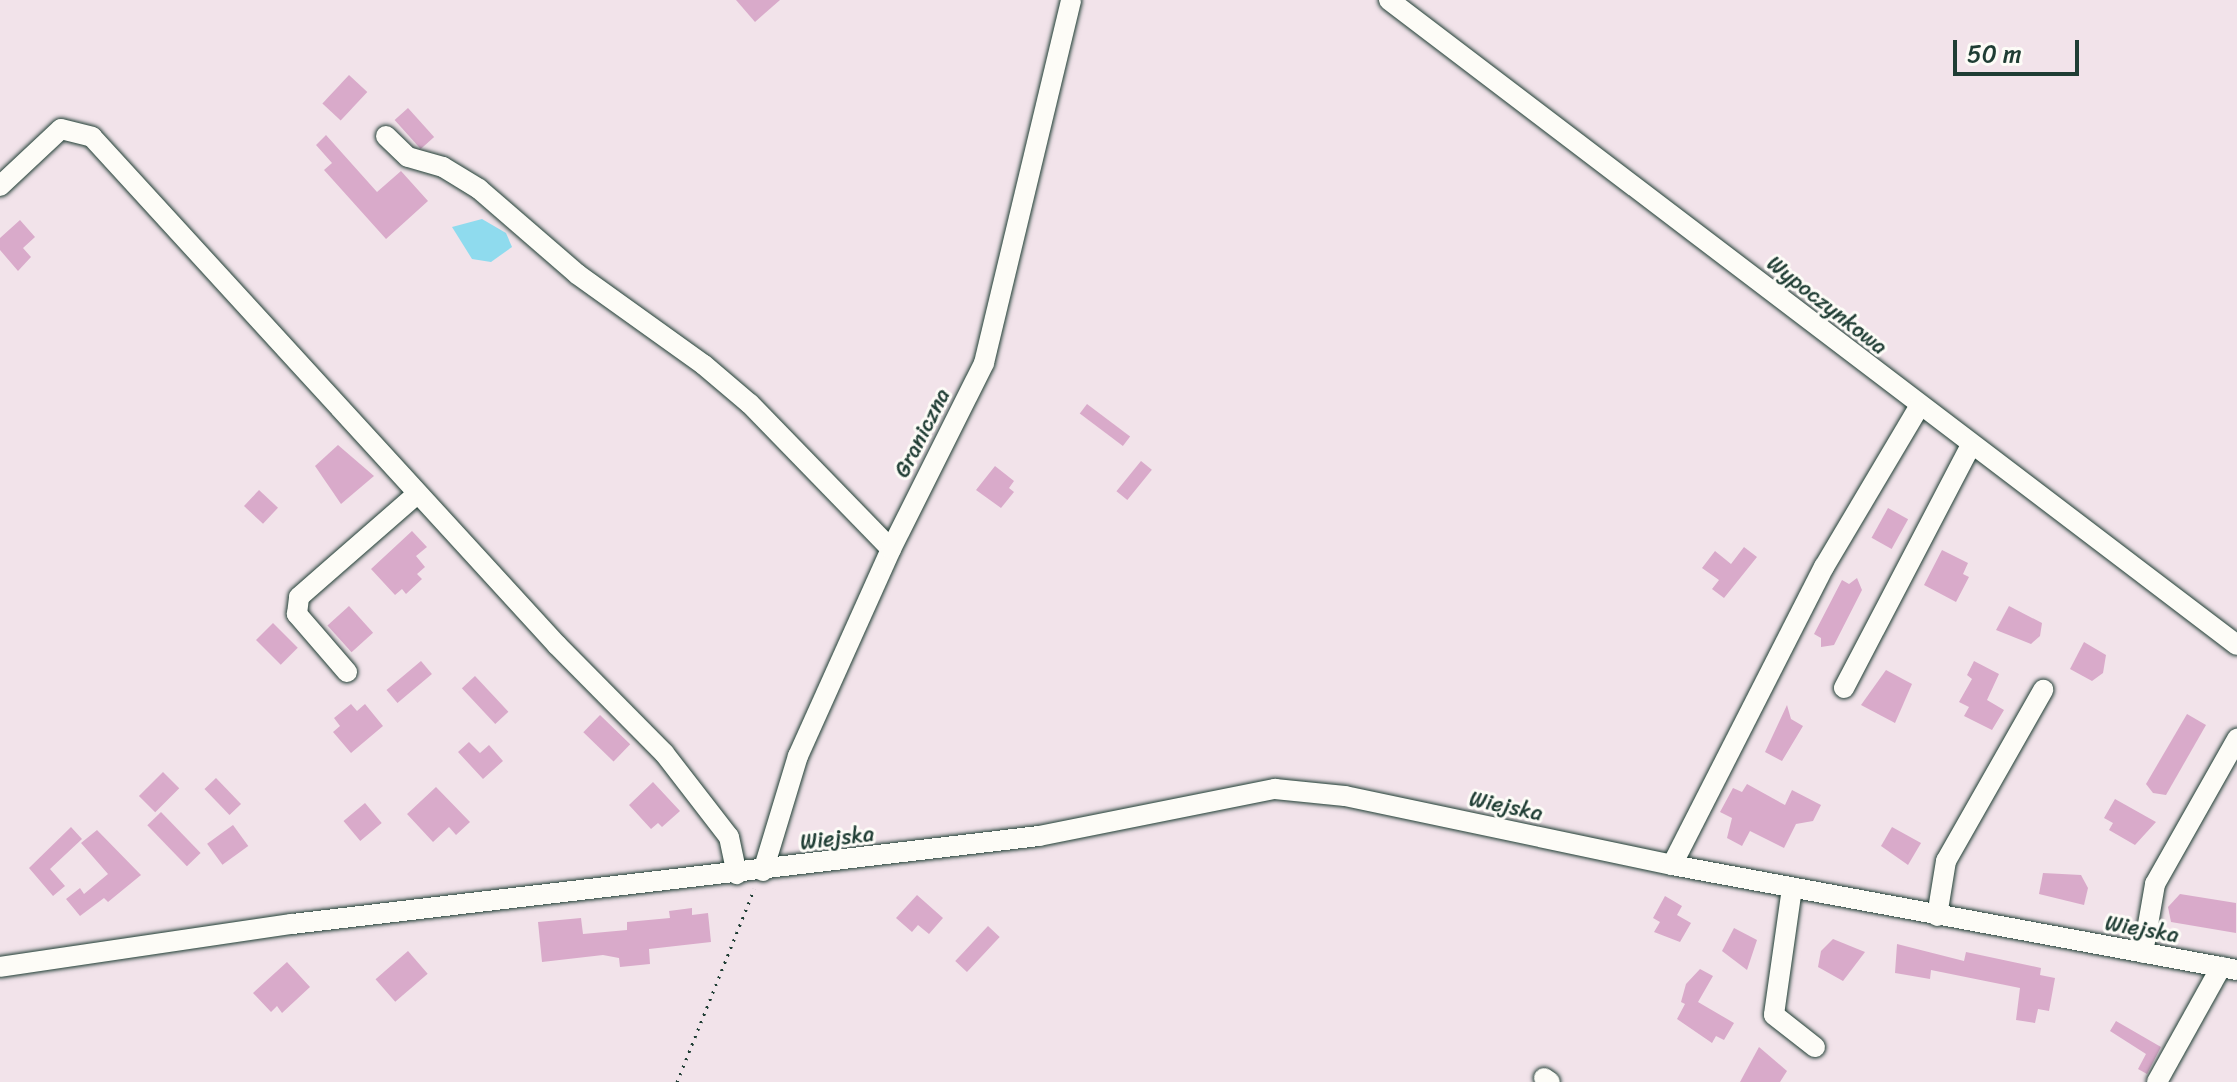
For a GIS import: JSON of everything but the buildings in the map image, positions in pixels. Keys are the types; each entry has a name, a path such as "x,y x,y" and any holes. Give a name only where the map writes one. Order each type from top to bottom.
{"street":[{"name":"Graniczna","path":"763,871 798,756 891,549 984,363 1071,0"},
{"name":"Wypoczynkowa","path":"1389,0 1919,407 2237,645"},
{"path":"0,186 61,129 92,137 417,494 664,753 729,837 737,874"},
{"path":"386,136 408,157 443,167 479,189 577,274 728,384 891,549"},
{"path":"1672,865 1824,567 1919,407"},
{"path":"1844,688 1971,445"},
{"path":"347,672 297,614 299,597 417,494"},
{"path":"1937,916 1946,861 2043,690"},
{"path":"2143,953 2155,884 2237,739"},
{"name":"Wiejska","path":"0,967 292,924 763,871 1039,836 1275,789 1345,796 1672,865 2229,969"},
{"path":"1792,888 1774,1015 1815,1047"},
{"path":"2157,1082 2229,969"}],"path":[{"path":"677,1082 763,871"}],"water":[{"path":"482,219 506,233 512,247 491,262 472,259 452,227"}]}
